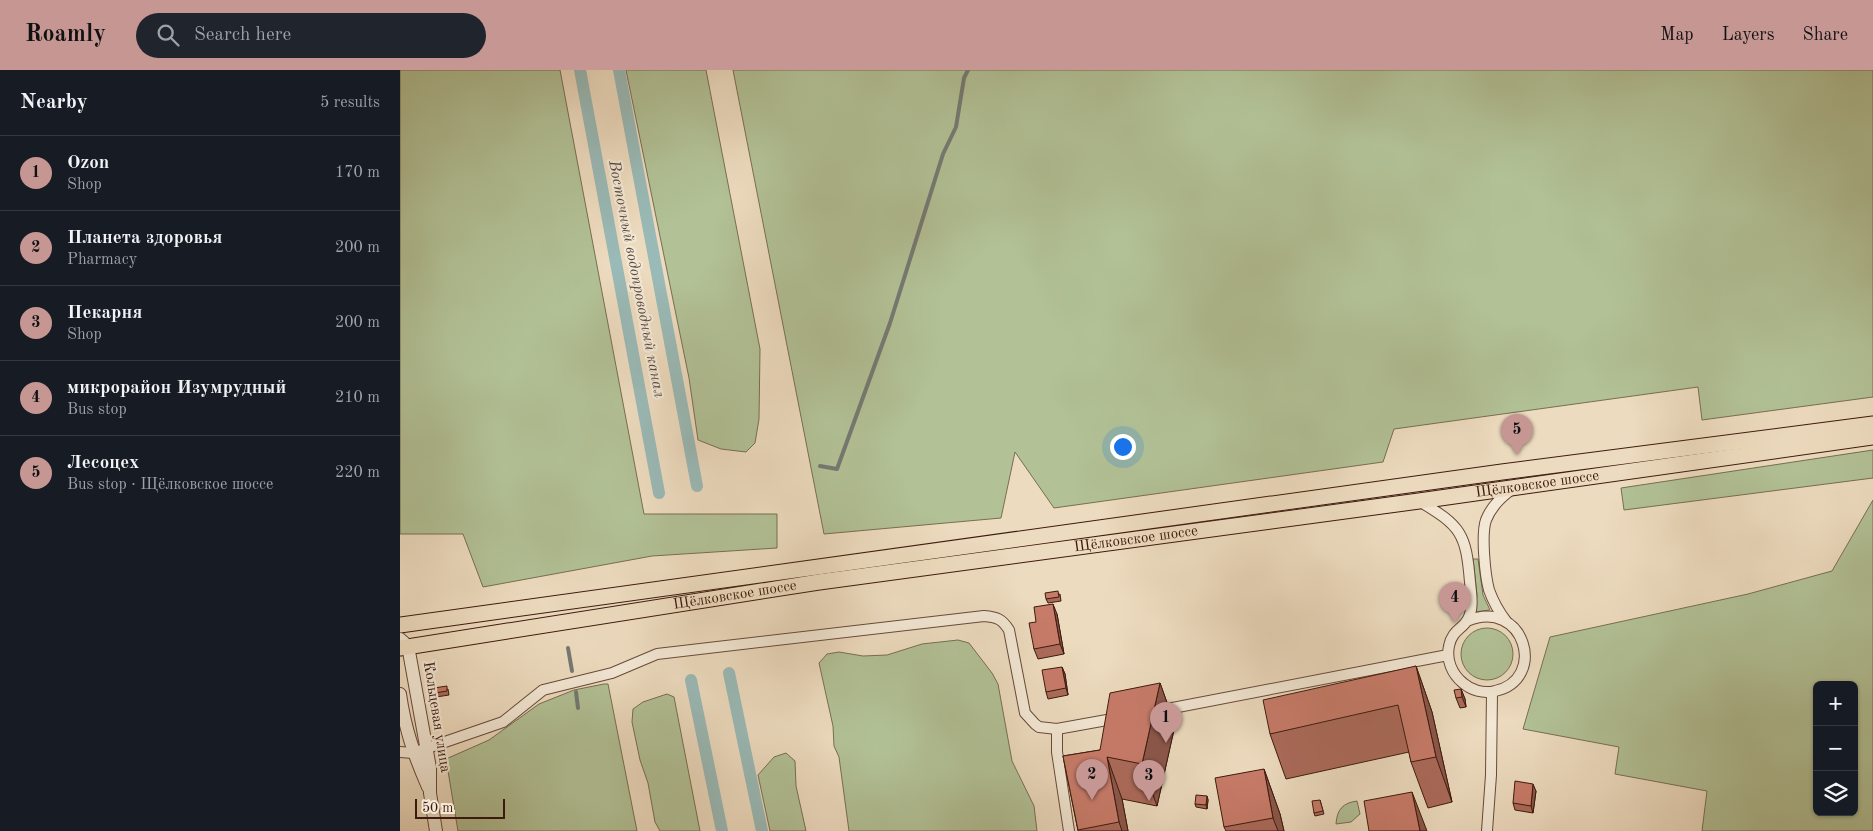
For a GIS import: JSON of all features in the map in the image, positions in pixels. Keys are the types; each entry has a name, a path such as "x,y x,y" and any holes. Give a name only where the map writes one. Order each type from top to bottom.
{"main road":[{"name":"Щёлковское шоссе","path":"400,625 1502,472 1873,424"},
{"name":"Щёлковское шоссе","path":"403,644 819,582 1419,501 1873,437"}],"street":[{"path":"1507,621 1498,617 1477,617 1467,621 1453,635 1448,655 1451,668 1458,679 1468,687 1480,692 1492,692 1502,689 1515,680 1523,667 1525,656 1521,636 1500,613 1489,589 1484,554 1484,531 1491,510 1499,499 1513,488"},
{"path":"1419,501 1451,522 1460,534 1468,556 1471,611 1467,621"},
{"path":"413,753 503,722 543,690 612,673 657,654 984,616 997,617 1003,621 1009,630 1025,713 1039,727 1057,730 1125,717"},
{"name":"Кольцевая улица","path":"403,644 427,748 430,768 430,793 436,831"},
{"path":"1145,714 1448,655"},
{"path":"1487,831 1491,775 1492,692"},
{"name":"Кольцевая улица","path":"400,694 405,726 413,753 430,793"},
{"path":"1057,730 1057,752 1069,831"},
{"name":"Кольцевая улица","path":"400,752 413,753"}],"green space":[{"path":"400,70 560,70 644,514 777,514 777,548 652,556 483,587 463,534 400,534"},
{"path":"626,70 706,70 760,349 759,419 755,443 746,452 721,449 698,440 689,378"},
{"path":"733,70 1873,70 1873,397 1702,420 1698,387 1394,429 1383,462 1054,508 1015,452 1001,518 824,534"},
{"path":"1873,450 1873,478 1624,510 1621,488"},
{"path":"1873,500 1873,831 1702,831 1707,791 1615,774 1619,747 1523,729 1550,637 1748,594 1832,571"},
{"path":"1473,559 1478,559 1483,595 1490,610 1475,612 1477,595"},
{"path":"1482,628 1492,628 1506,635 1513,649 1513,659 1506,673 1492,680 1482,680 1472,676 1465,669 1461,659 1461,649 1465,639 1472,632"},
{"path":"958,640 969,643 998,684 1012,761 1034,806 1037,831 849,831 839,757 834,746 833,726 819,663 827,654 839,652 863,656 887,655 922,644"},
{"path":"608,684 637,831 458,831 446,759 489,740 539,704 574,690"},
{"path":"667,694 674,697 700,831 660,831 655,822 648,783 640,760 632,722 633,709 643,702"},
{"path":"786,753 795,761 796,786 806,831 770,831 758,775 774,757"},
{"path":"1357,801 1360,814 1351,822 1336,824 1339,811 1344,805"}],"building":[{"path":"1058,591 1059,597 1046,599 1045,593"},
{"path":"1053,604 1060,644 1034,649 1029,623 1036,622 1034,607"},
{"path":"1416,666 1436,757 1411,762 1398,705 1270,734 1263,700"},
{"path":"1062,667 1066,688 1046,692 1042,670"},
{"path":"1160,683 1142,764 1107,757 1119,822 1078,830 1063,756 1100,750 1110,693"},
{"path":"447,686 447,691 435,693 434,688"},
{"path":"1461,689 1462,697 1456,698 1454,690"},
{"path":"1264,769 1273,818 1224,827 1215,778"},
{"path":"1515,781 1533,784 1531,806 1513,803"},
{"path":"1412,792 1420,831 1369,831 1364,801"},
{"path":"1196,795 1207,796 1206,805 1195,804"},
{"path":"1320,800 1323,811 1314,813 1312,801"}],"waterway":[{"name":"Восточный водопроводный канал","path":"580,70 659,493"},
{"name":"Восточный водопроводный канал","path":"619,70 697,486"},
{"path":"820,466 837,469 890,323 943,154 956,127 964,78 968,70"},
{"path":"568,648 572,671"},
{"name":"Восточный водопроводный канал","path":"729,673 762,831"},
{"name":"Восточный водопроводный канал","path":"691,680 722,831"},
{"path":"576,692 578,708"}],"place":[{"name":"Лесоцех","path":"1517,455"},
{"name":"микрорайон Изумрудный","path":"1455,623"},
{"name":"Ozon","path":"1166,743"},
{"name":"Планета здоровья","path":"1092,800"},
{"name":"Пекарня","path":"1149,801"}]}
